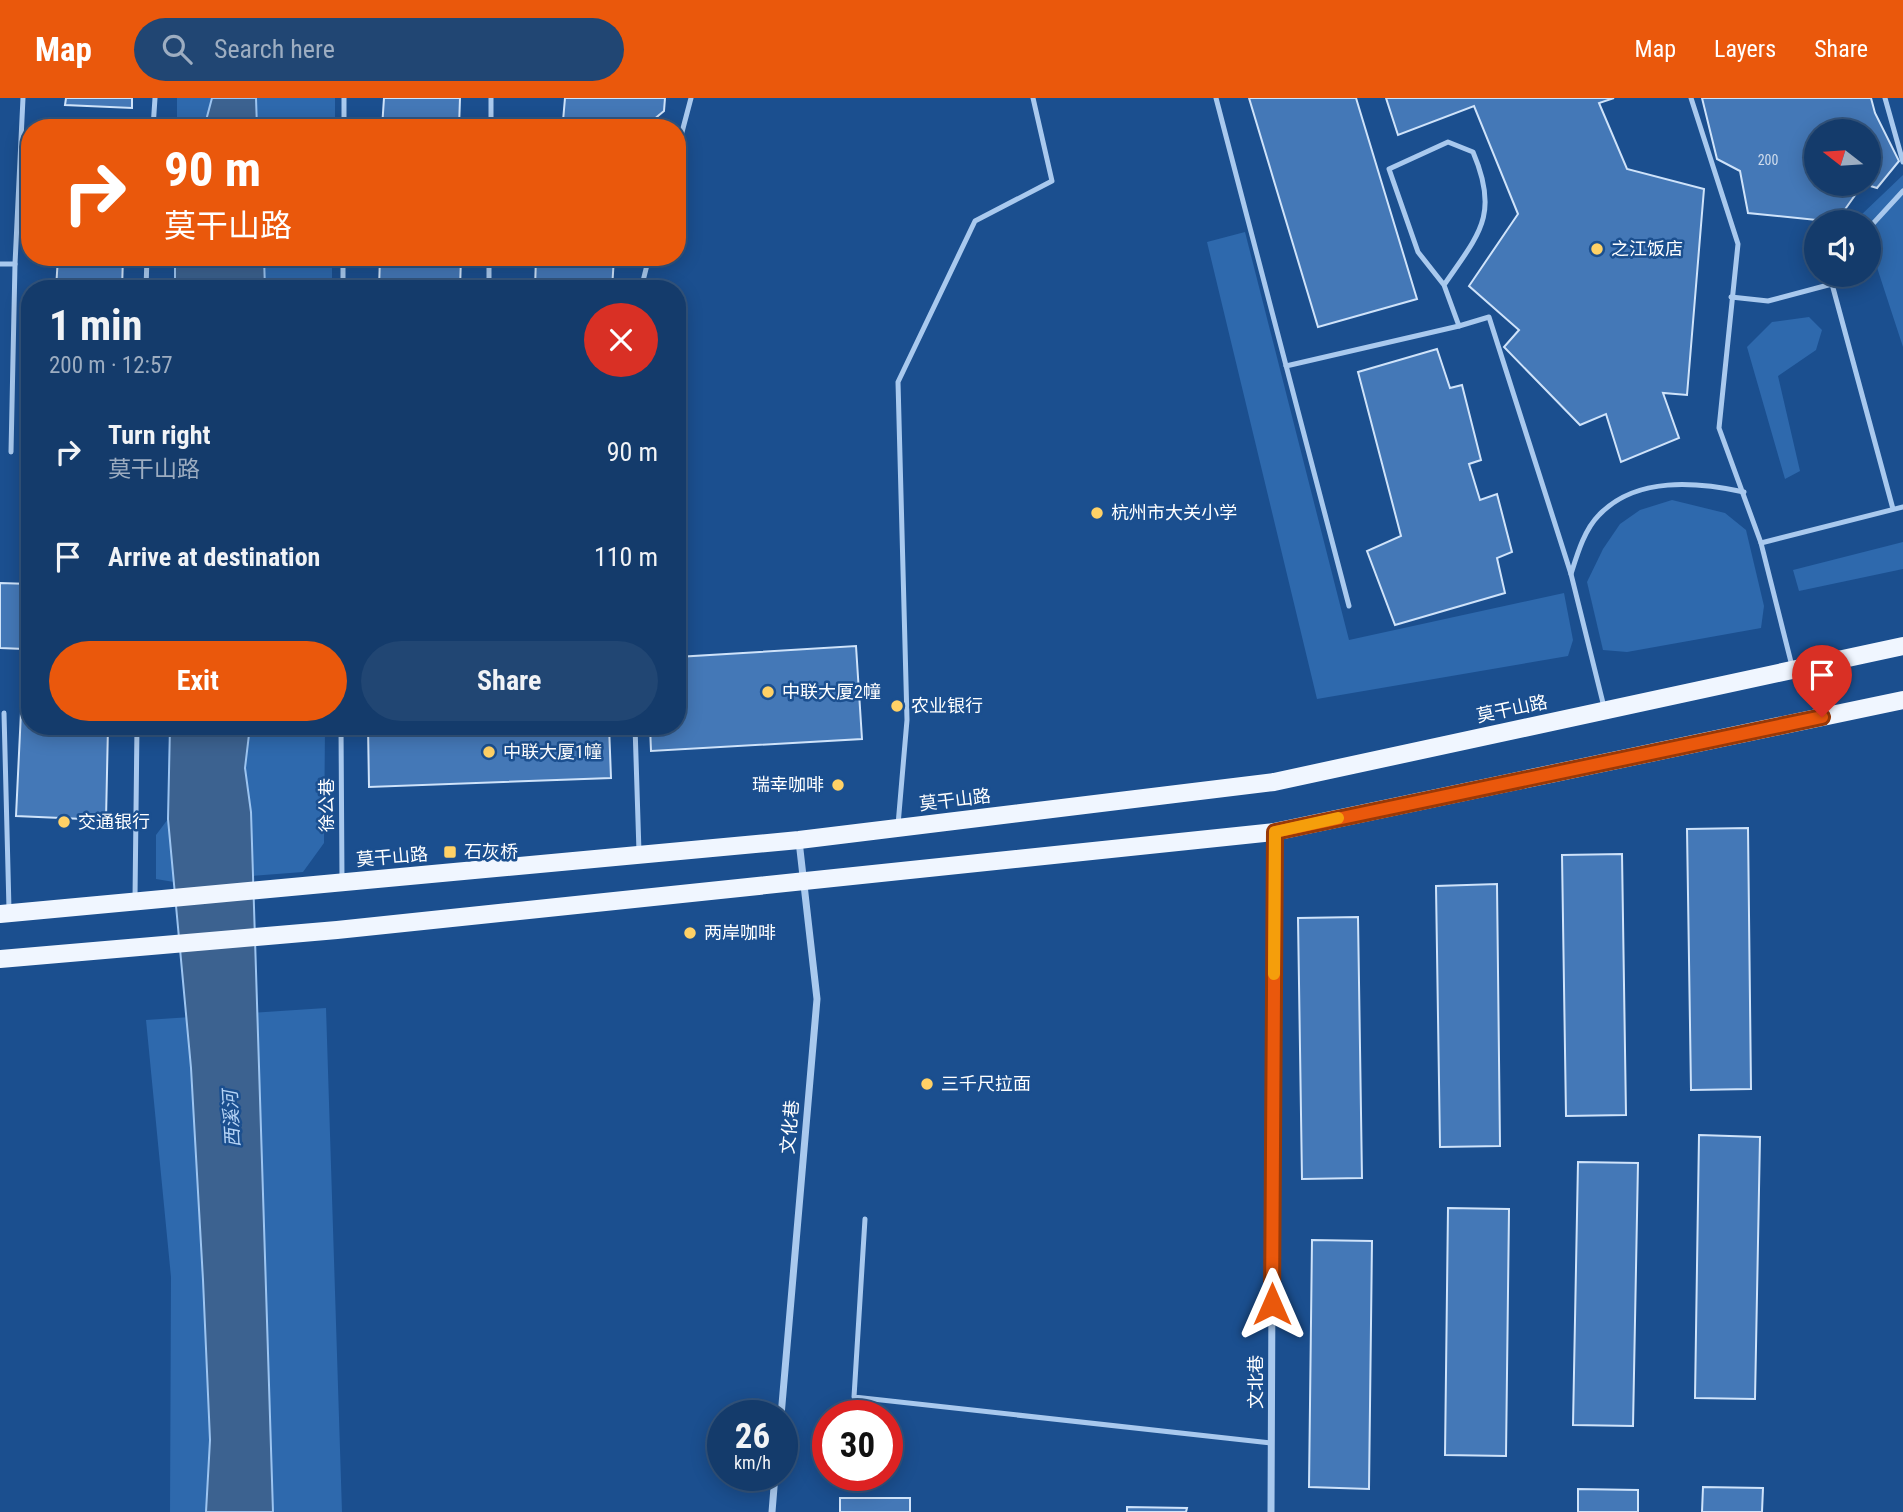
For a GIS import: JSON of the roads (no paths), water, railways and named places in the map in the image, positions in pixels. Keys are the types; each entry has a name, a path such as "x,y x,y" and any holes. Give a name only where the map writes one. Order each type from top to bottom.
{"main road":[{"name":"莫干山路","path":"5,914 799,840 1274,782 1903,646"},
{"path":"0,959 337,930 1275,832 1903,700"}],"street":[{"name":"文北巷","path":"1271,1512 1275,832"},
{"name":"文化巷","path":"781,1400 817,999 799,840"},
{"path":"772,1512 774,1491"}],"lane":[{"path":"22,119 23,98"},
{"path":"154,119 155,98"},
{"path":"344,98 344,119"},
{"path":"491,98 491,119"},
{"path":"685,119 691,98"},
{"path":"897,829 907,720 898,382 975,221 1052,181 1033,98"},
{"path":"1216,98 1349,606"},
{"path":"1691,98 1738,244 1719,428 1761,543 1793,670"},
{"path":"1885,98 1903,162"},
{"path":"11,452 21,140"},
{"path":"1444,285 1470,246 1486,213 1485,180 1474,152 1448,142 1389,169 1418,252 1444,285 1459,326"},
{"path":"1881,215 1903,191"},
{"path":"0,264 15,264"},
{"path":"1731,297 1768,301 1821,287"},
{"path":"1833,287 1893,509"},
{"path":"1286,366 1489,317 1571,574 1604,710"},
{"path":"1571,574 1581,545 1598,515 1630,494 1666,485 1705,484 1744,492"},
{"path":"1761,543 1903,507"},
{"path":"5,713 5,914"},
{"path":"137,735 141,901"},
{"name":"徐公巷","path":"335,883 341,735"},
{"path":"635,735 639,855"},
{"path":"865,1219 853,1397 1271,1443"}],"water":[{"path":"212,98 256,98 257,119 206,119"},
{"path":"175,266 264,266 265,280 175,280"},
{"name":"西溪河","path":"170,735 249,735 245,768 251,812 273,1512 206,1512 210,1440 203,1280 191,1068 168,819"}],"place":[{"name":"之江饭店","path":"1597,249"},
{"name":"杭州市大关小学","path":"1097,513"},
{"name":"中联大厦2幢","path":"768,692"},
{"name":"农业银行","path":"897,706"},
{"name":"中联大厦1幢","path":"489,752"},
{"name":"瑞幸咖啡","path":"838,785"},
{"name":"交通银行","path":"64,822"},
{"name":"石灰桥","path":"450,852"},
{"name":"两岸咖啡","path":"690,933"},
{"name":"三千尺拉面","path":"927,1084"}]}
